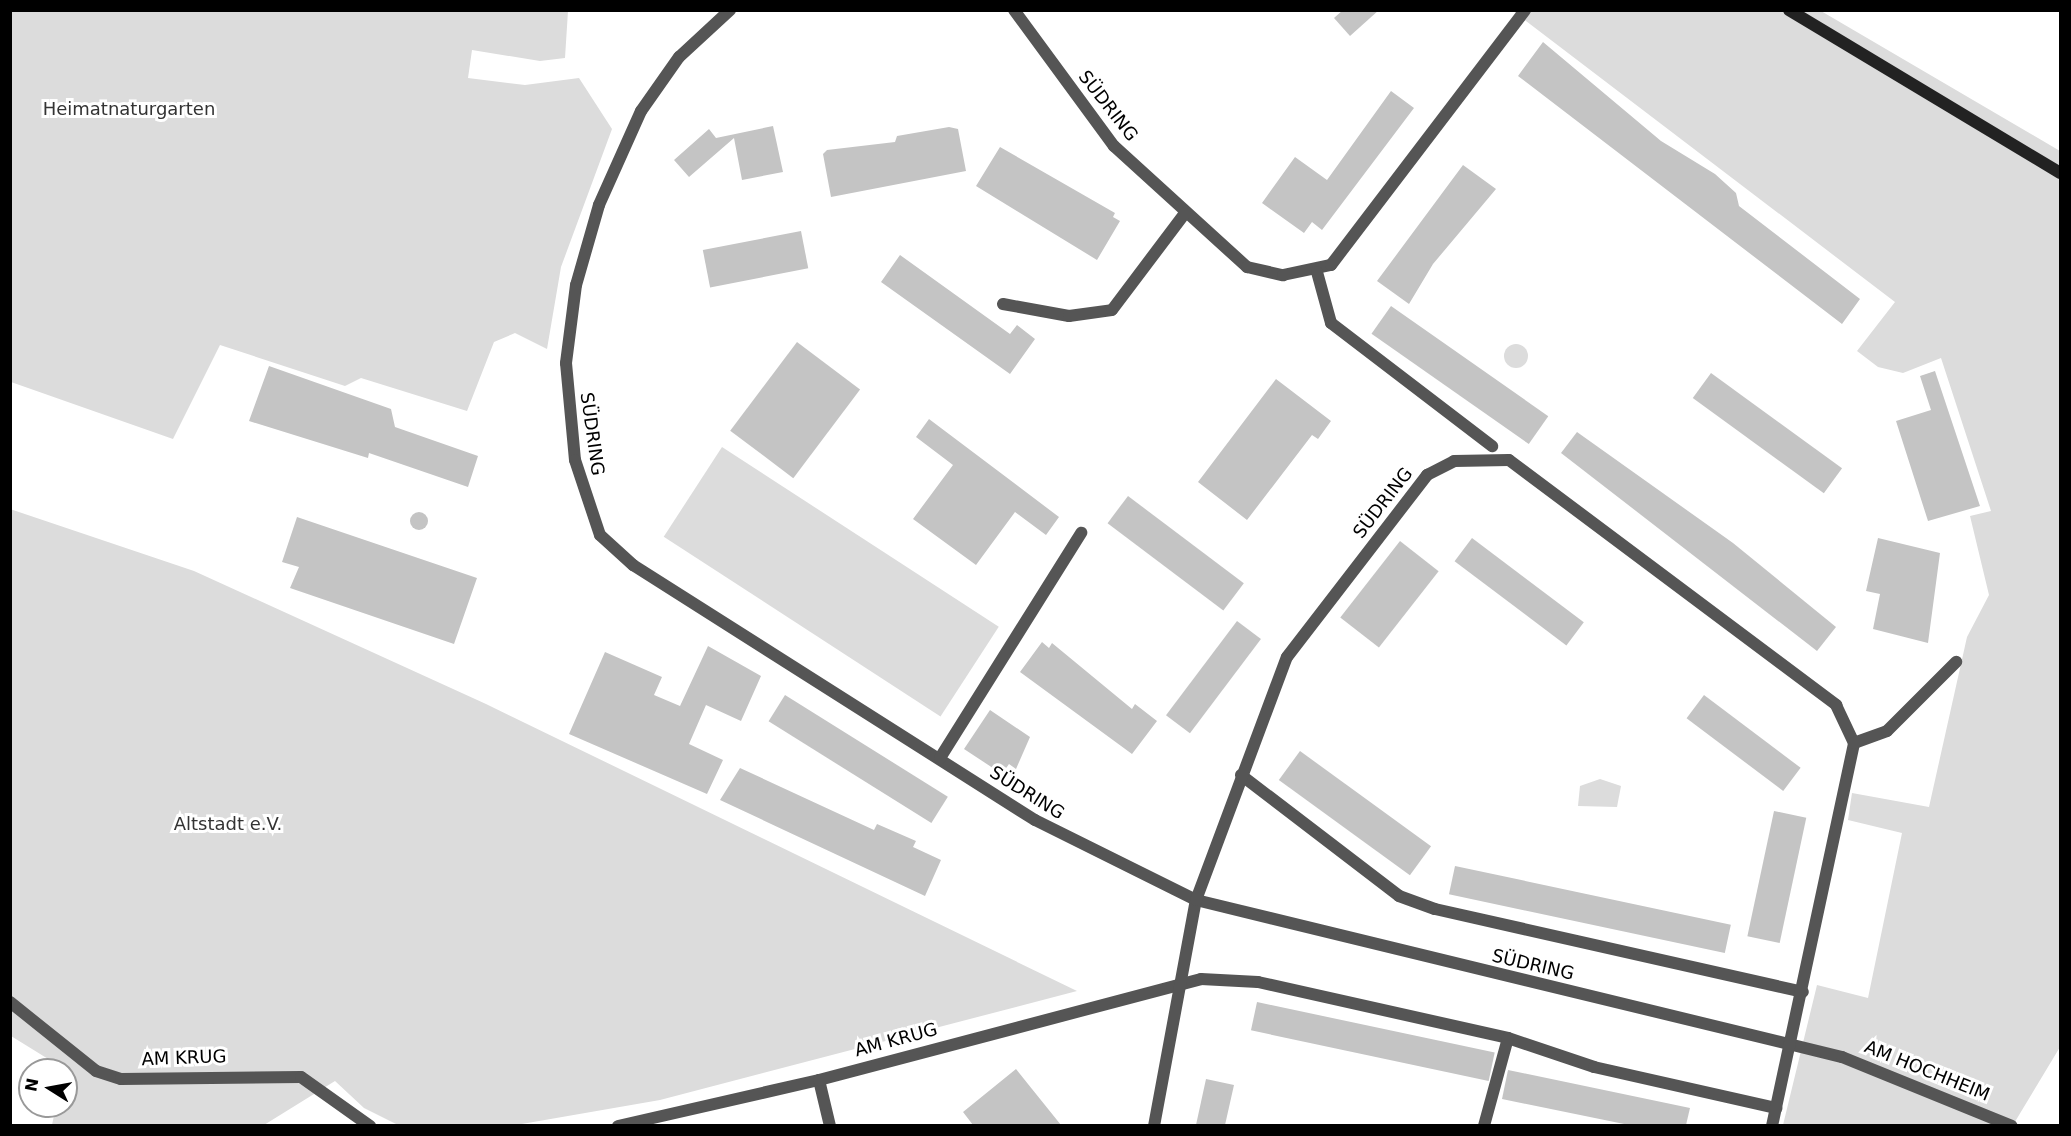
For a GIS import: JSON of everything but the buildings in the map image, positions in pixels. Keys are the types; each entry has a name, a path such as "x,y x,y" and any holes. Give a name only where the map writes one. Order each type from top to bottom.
{"street":[{"name":"SÜDRING","path":"729,10 679,57 641,111 584,247 566,363 570,425 583,495 600,535 633,565 1073,842 1196,900 1792,1045"},
{"name":"SÜDRING","path":"1014,10 1114,146 1247,267 1283,275 1317,272"},
{"path":"1492,446 1331,323 1317,272 1331,265 1525,10"},
{"path":"1789,10 2061,173"},
{"path":"1004,303 1070,316 1112,310 1185,213"},
{"name":"SÜDRING","path":"1154,1125 1196,900 1287,657 1427,475 1454,461 1482,457 1509,460 1836,705 1854,742"},
{"path":"940,759 1081,533"},
{"path":"1772,1125 1792,1045 1854,742 1887,732 1956,662"},
{"path":"1241,775 1399,896 1435,909 1803,992"},
{"path":"1181,980 1258,982 1508,1038 1594,1067 1776,1108"},
{"name":"AM KRUG","path":"618,1125 819,1080 1181,980"},
{"name":"AM KRUG","path":"10,1002 96,1071 121,1079 301,1077 370,1125"},
{"path":"1484,1125 1508,1038"},
{"name":"AM HOCHHEIM","path":"1792,1045 1880,1068 2012,1125"},
{"path":"819,1080 830,1125"}],"green space":[{"name":"Heimatnaturgarten","path":"10,11 568,11 565,58 540,61 472,50 468,78 525,85 579,78 612,129 561,267 547,349 515,333 494,342 467,411 361,378 345,386 220,345 173,439 11,382"},
{"path":"1513,11 1821,11 2060,151 2060,1047 2013,1125 1783,1125 1817,985 1868,998 1902,833 1848,820 1852,793 1929,807 1967,637 1989,595 1970,516 1991,511 1941,358 1903,373 1878,367 1857,351 1895,302"},
{"path":"1516,344 1525,347 1528,356 1525,365 1516,368 1507,365 1504,356 1507,347"},
{"path":"722,447 999,627 940,716 664,537"},
{"name":"Altstadt e.V.","path":"10,509 194,571 486,704 1077,991 660,1100 516,1125 398,1125 364,1108 335,1081 264,1125 52,1125 53,1118 78,1118 78,1058 47,1058 11,1036"},
{"path":"1600,779 1621,786 1617,807 1578,806 1580,786"}]}
